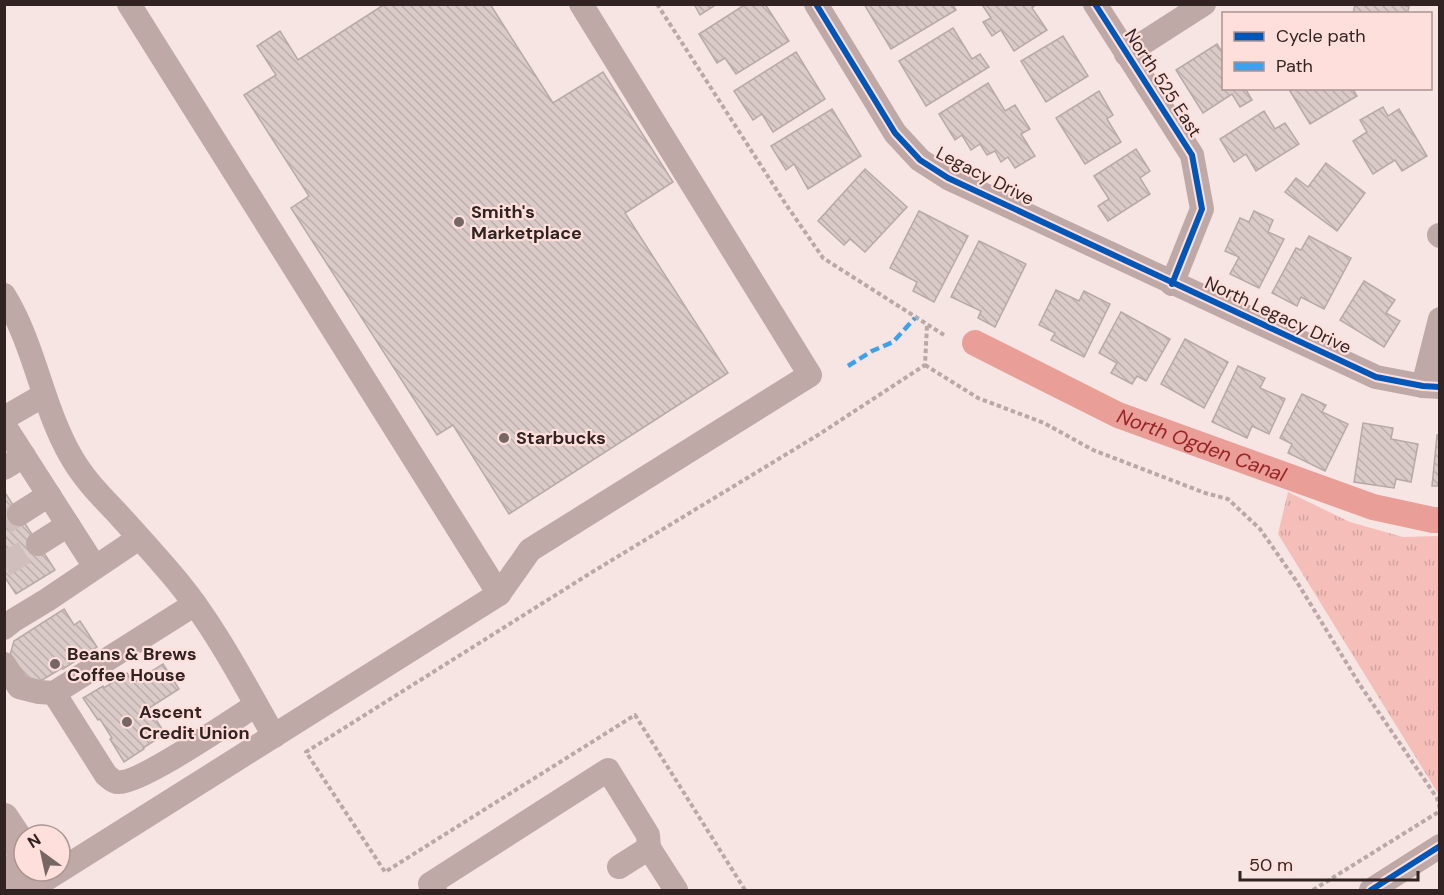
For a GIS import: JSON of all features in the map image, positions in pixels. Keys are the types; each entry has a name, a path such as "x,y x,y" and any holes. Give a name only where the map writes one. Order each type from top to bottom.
{"street":[{"path":"129,4 500,594"},
{"path":"72,855 274,736 500,594 530,550 810,375 581,4"},
{"name":"Legacy Drive","path":"816,4 895,133 921,160 948,178 1109,252"},
{"name":"North 525 East","path":"1095,4 1192,155 1202,209 1172,284"},
{"path":"1126,54 1204,4"},
{"name":"North Legacy Drive","path":"1109,252 1172,284 1376,377 1431,386"},
{"path":"4,295 16,317 59,432 82,475 195,604 274,736"},
{"path":"1431,386 1440,319"},
{"path":"4,418 44,395"},
{"path":"4,425 14,462 49,495 95,567"},
{"path":"19,514 49,495"},
{"path":"38,544 68,525"},
{"path":"8,620 139,538"},
{"path":"4,664 19,687 54,693 195,604"},
{"path":"54,693 106,775 119,783 150,772 256,705"},
{"path":"435,891 430,884 608,770 648,835 649,848 676,891"},
{"path":"1371,891 1440,846"},
{"path":"619,867 649,848"}],"path":[{"path":"657,4 822,258 944,336"},
{"path":"925,365 927,326"},
{"path":"925,365 978,398 1044,423 1093,450 1205,493 1228,499 1260,529 1297,582 1360,685 1437,798 1440,810 1312,891"},
{"path":"745,891 635,715 385,872 306,753 589,574 818,435 925,365"}],"green space":[{"path":"1288,492 1350,522 1403,537 1439,536 1439,795 1278,534"}],"building":[{"path":"385,4 490,4 553,103 603,72 673,182 625,213 728,373 509,514 453,425 437,435 291,208 309,196 244,95 276,75 257,46 280,31 298,60"},
{"path":"694,4 717,4 700,15"},
{"path":"746,4 765,4 789,41 736,74 725,58 717,63 699,34"},
{"path":"864,4 952,4 956,10 891,49"},
{"path":"985,4 1037,4 1032,8 1047,30 1014,51 1001,30 992,36 983,22 991,18 983,6"},
{"path":"1355,4 1399,4 1409,7 1408,12 1353,12"},
{"path":"953,28 972,59 980,54 989,67 926,106 899,61"},
{"path":"1063,36 1088,76 1046,102 1021,61"},
{"path":"1217,44 1222,52 1222,90 1246,90 1252,100 1240,107 1232,94 1203,113 1176,70"},
{"path":"796,52 825,99 773,132 762,114 753,120 734,91"},
{"path":"988,83 1005,111 1015,105 1030,129 1021,134 1035,156 1015,168 1008,157 1001,162 995,151 987,155 980,144 971,150 962,135 955,140 939,114"},
{"path":"1353,90 1357,96 1310,124 1290,91"},
{"path":"1099,91 1113,115 1107,119 1121,142 1085,164 1056,118"},
{"path":"1383,107 1388,116 1399,109 1427,156 1402,171 1395,160 1373,174 1353,141 1367,132 1360,120"},
{"path":"832,109 861,156 808,189 794,164 786,170 771,146"},
{"path":"1264,111 1275,129 1285,123 1299,144 1256,171 1246,154 1234,162 1220,139"},
{"path":"1136,149 1150,171 1140,178 1150,194 1108,221 1098,206 1109,199 1094,176"},
{"path":"1326,163 1365,193 1337,231 1285,192 1296,178 1308,187"},
{"path":"865,169 907,207 865,252 850,239 844,245 818,221"},
{"path":"919,211 968,236 934,302 913,291 917,282 890,268"},
{"path":"1254,211 1273,220 1268,232 1284,239 1259,288 1230,274 1239,257 1225,251 1240,218 1249,222"},
{"path":"1309,236 1351,258 1324,309 1301,297 1297,306 1272,293 1296,248 1301,250"},
{"path":"979,241 1026,264 995,327 978,318 981,311 951,297"},
{"path":"1364,281 1395,300 1386,313 1400,321 1384,347 1340,320"},
{"path":"1056,290 1079,301 1084,291 1110,304 1084,357 1051,340 1055,333 1039,325"},
{"path":"1121,312 1170,339 1146,381 1137,376 1132,384 1111,373 1117,363 1099,353"},
{"path":"1185,339 1228,362 1204,408 1161,384"},
{"path":"1238,366 1265,378 1260,388 1285,399 1269,434 1252,426 1247,438 1212,422"},
{"path":"1302,394 1326,405 1322,412 1348,424 1325,471 1288,453 1292,444 1280,438"},
{"path":"1363,423 1393,428 1391,439 1418,444 1411,482 1396,479 1394,488 1354,482"},
{"path":"1437,435 1440,435 1440,486 1432,486"},
{"path":"4,491 55,570 16,594 4,576"},
{"path":"64,609 74,625 80,621 97,647 39,682 27,680 10,655 14,641"},
{"path":"163,664 179,689 149,708 165,734 124,762 100,719 98,720 83,698 127,673 133,683"}],"waterway":[{"name":"North Ogden Canal","path":"975,343 1118,415 1373,507 1440,520"}],"tunnel":[{"path":"4,523 19,514"},
{"path":"4,565 38,544"}],"marked path":[{"path":"848,366 872,351 893,342 915,318"}],"cycle path":[{"path":"816,4 895,133 920,160 948,178 1376,377 1440,387"},
{"path":"1095,4 1192,155 1202,209 1172,284"},
{"path":"1371,890 1440,846"}],"place":[{"name":"Smith's Marketplace","path":"459,222"},
{"name":"Starbucks","path":"504,438"},
{"name":"Beans & Brews Coffee House","path":"55,664"},
{"name":"Ascent Credit Union","path":"127,722"}]}
